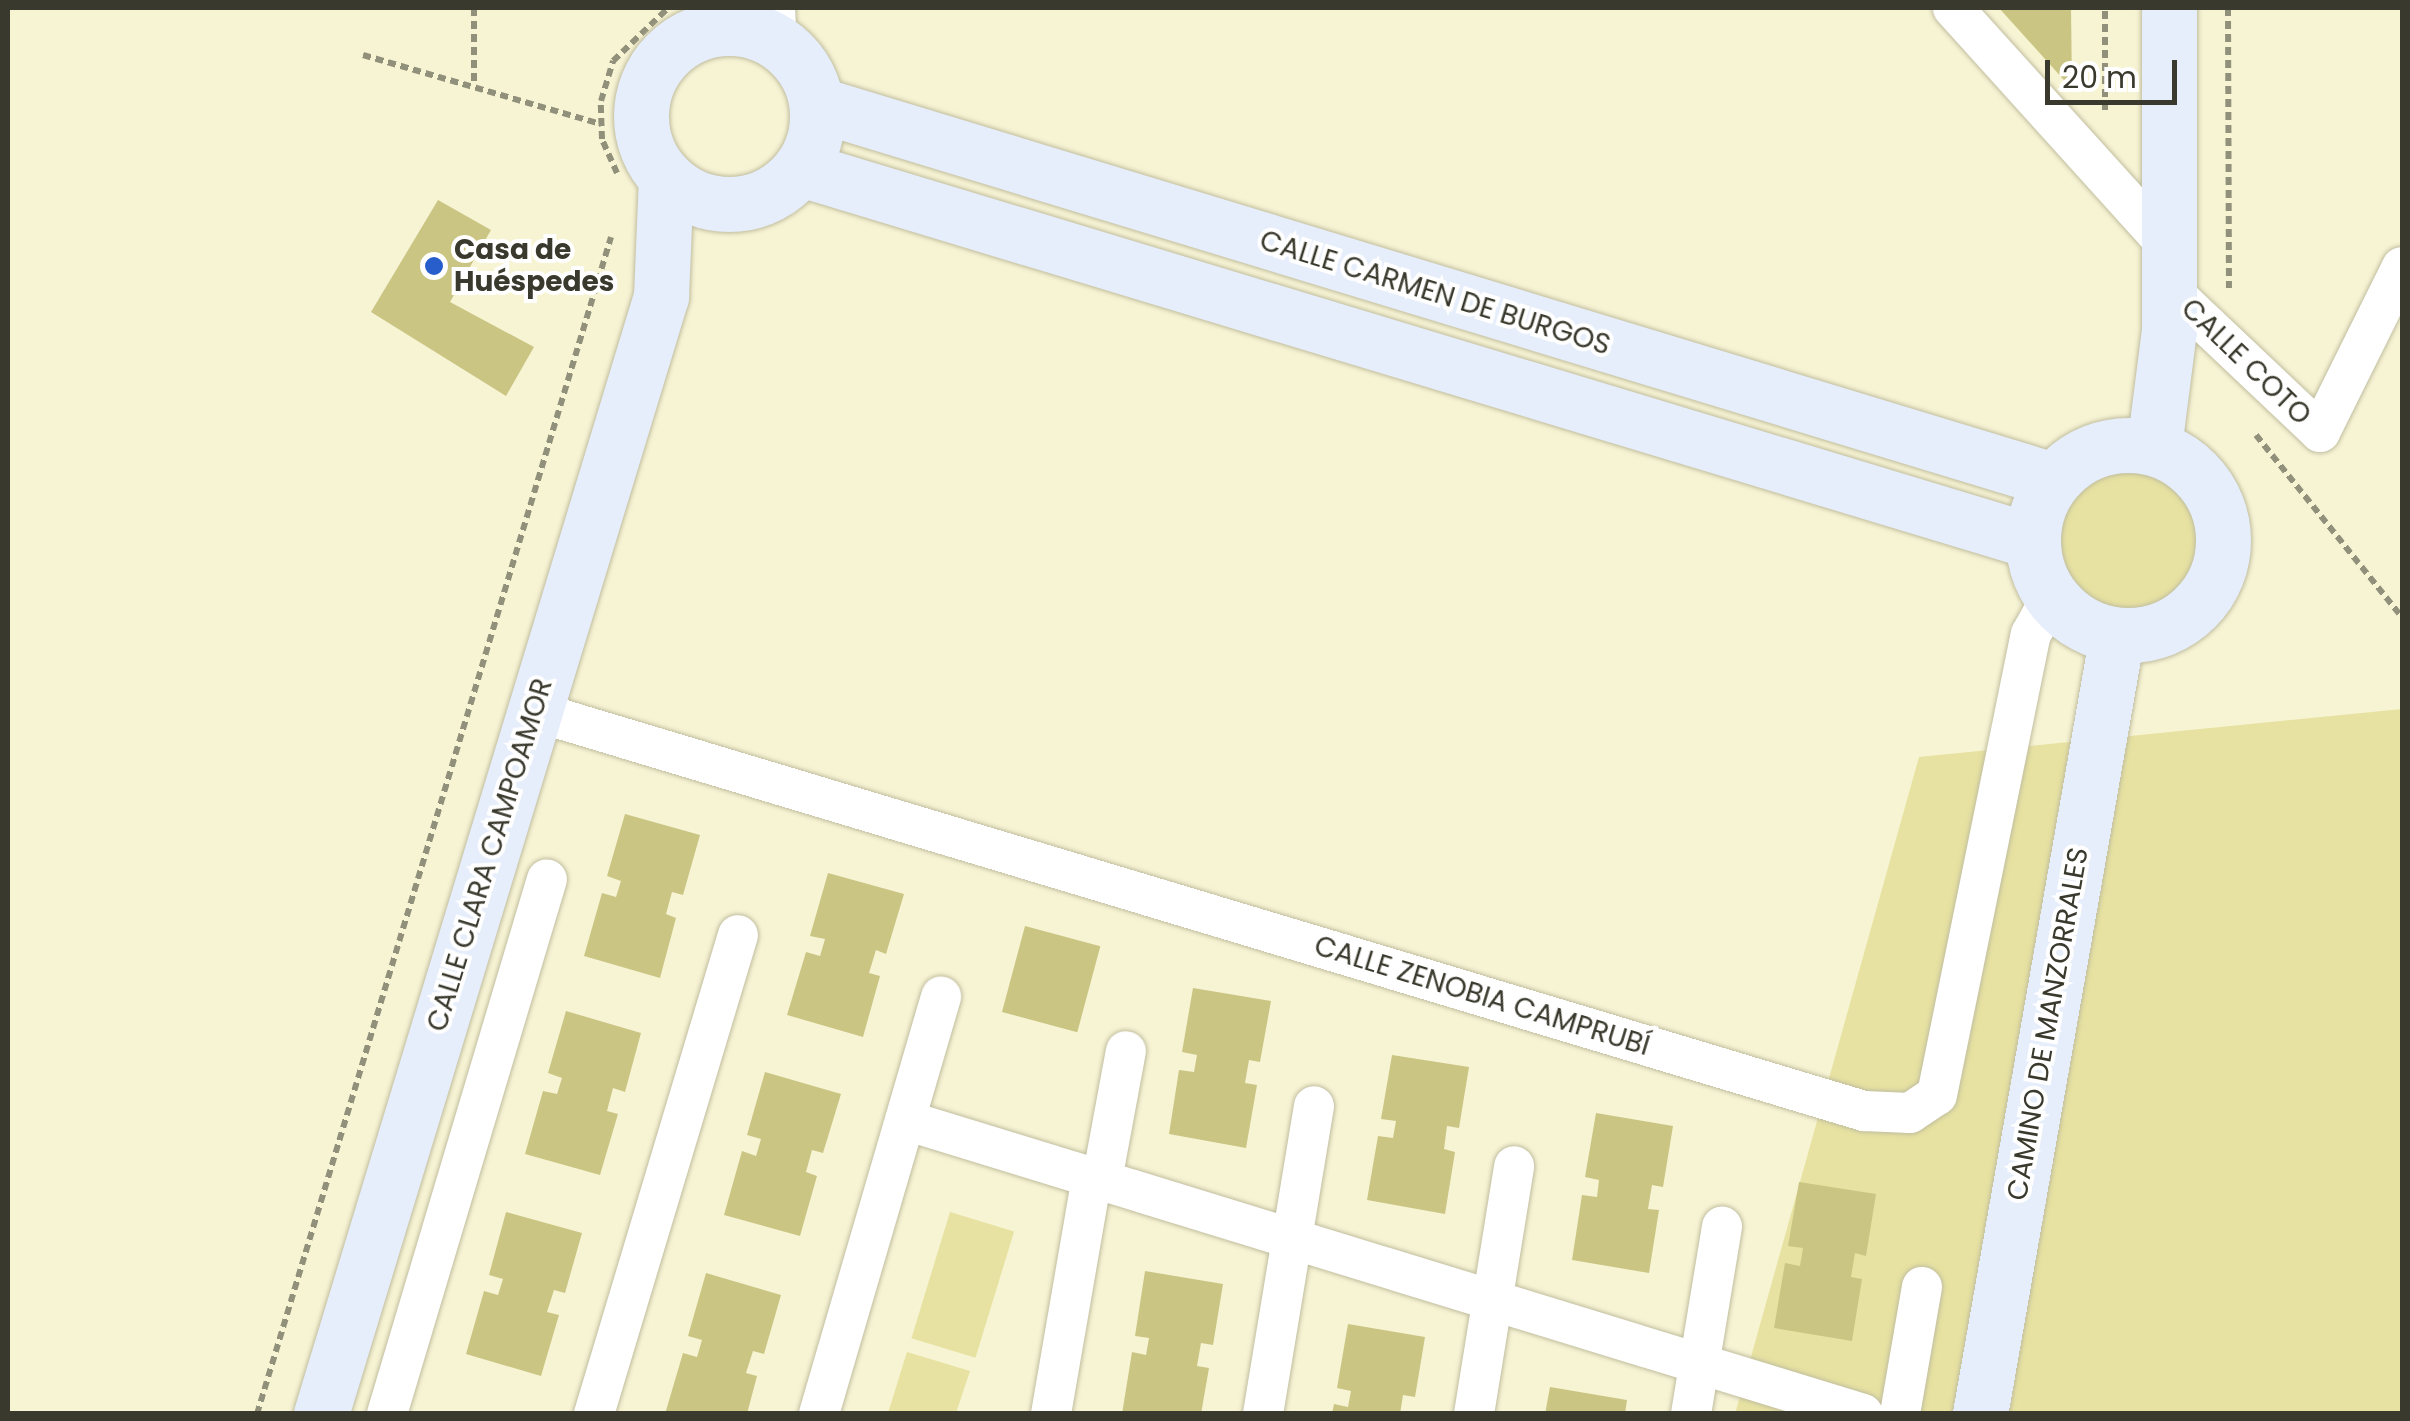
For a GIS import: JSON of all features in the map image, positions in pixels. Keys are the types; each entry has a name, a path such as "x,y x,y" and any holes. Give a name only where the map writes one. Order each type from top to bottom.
{"street":[{"name":"CALLE COTO","path":"1953,8 2104,176 2229,344 2320,432 2402,267"},
{"path":"2154,448 2169,268 2169,8"},
{"path":"703,15 757,32 776,24 810,80 817,104 812,148 801,168 753,201 723,204 645,184 650,156 641,103 666,55 703,15"},
{"name":"CALLE CARMEN DE BURGOS","path":"817,104 2053,480"},
{"path":"801,168 2032,542"},
{"name":"CALLE CLARA CAMPOAMOR","path":"645,184 661,296"},
{"name":"CALLE CLARA CAMPOAMOR","path":"321,1414 661,296 723,204"},
{"path":"2098,448 2154,448 2183,461 2206,483 2220,511 2225,543 2218,574 2203,602 2178,622 2149,634 2117,635 2081,622 2051,598 2032,542 2037,508 2053,480 2098,448"},
{"name":"CALLE ZENOBIA CAMPRUBÍ","path":"534,711 1845,1105 1910,1113 1937,1096 2031,634 2051,598"},
{"name":"CAMINO DE MANZORRALES","path":"1980,1414 2117,635"},
{"path":"397,1411 547,879"},
{"path":"594,1414 738,935"},
{"path":"818,1414 941,996"},
{"path":"1051,1414 1126,1051"},
{"path":"1263,1414 1314,1106"},
{"path":"905,1120 1863,1414"},
{"path":"1474,1414 1514,1166"},
{"path":"1691,1414 1722,1227"},
{"path":"1900,1414 1922,1286"}],"path":[{"path":"474,8 474,87"},
{"path":"2104,176 2105,8"},
{"path":"2228,8 2229,344"},
{"path":"645,184 602,124 600,101 613,61 703,15"},
{"path":"363,55 602,124"},
{"path":"257,1414 614,229"},
{"path":"2244,421 2402,617"}],"shaded area":[{"path":"2129,469 2156,474 2180,489 2195,513 2200,540 2195,567 2180,591 2156,606 2129,611 2102,606 2078,591 2063,567 2058,540 2063,513 2078,489 2102,474"},
{"path":"2402,709 2402,1413 1735,1414 1919,757"},
{"path":"950,1212 1014,1232 975,1358 911,1338"},
{"path":"907,1352 970,1371 956,1413 888,1413"}],"building":[{"path":"1999,8 2071,8 2072,89"},
{"name":"Casa de Huéspedes","path":"438,200 491,230 450,302 534,347 506,396 371,312"},
{"path":"625,814 700,835 683,895 672,892 666,914 676,918 660,978 584,956 602,893 616,897 621,881 607,876"},
{"path":"828,873 904,894 886,954 876,950 869,973 880,976 863,1037 787,1015 806,952 820,956 825,939 810,936"},
{"path":"1025,926 1100,946 1077,1032 1002,1012"},
{"path":"1193,988 1271,1001 1260,1062 1249,1060 1245,1083 1257,1085 1246,1148 1169,1134 1179,1070 1194,1072 1197,1055 1182,1052"},
{"path":"566,1011 641,1033 625,1092 613,1088 607,1111 618,1114 600,1175 525,1154 543,1091 557,1094 562,1078 548,1073"},
{"path":"1392,1055 1469,1067 1459,1128 1447,1126 1444,1149 1455,1152 1445,1214 1367,1200 1378,1136 1393,1138 1396,1121 1381,1119"},
{"path":"765,1072 841,1094 823,1153 812,1150 806,1172 817,1176 800,1236 724,1215 742,1151 756,1156 761,1139 747,1135"},
{"path":"1596,1113 1673,1126 1663,1187 1652,1185 1648,1209 1659,1210 1649,1273 1572,1260 1582,1195 1597,1197 1599,1180 1585,1177"},
{"path":"1799,1182 1876,1194 1866,1256 1855,1253 1851,1277 1862,1279 1852,1341 1774,1328 1785,1263 1800,1266 1803,1248 1788,1246"},
{"path":"506,1212 582,1233 565,1293 554,1290 547,1312 559,1315 541,1376 466,1354 484,1291 498,1295 503,1279 489,1275"},
{"path":"1145,1271 1223,1284 1213,1345 1201,1343 1197,1366 1209,1368 1201,1414 1122,1414 1132,1352 1146,1355 1149,1338 1135,1336"},
{"path":"706,1273 781,1295 764,1354 753,1351 746,1373 757,1376 747,1414 665,1414 683,1353 697,1357 702,1340 688,1336"},
{"path":"1348,1324 1425,1337 1415,1397 1403,1395 1400,1414 1332,1414 1334,1404 1348,1407 1351,1391 1337,1388"},
{"path":"1550,1387 1627,1400 1625,1414 1545,1414"}],"place":[{"name":"Casa de Huéspedes","path":"434,266"}]}
